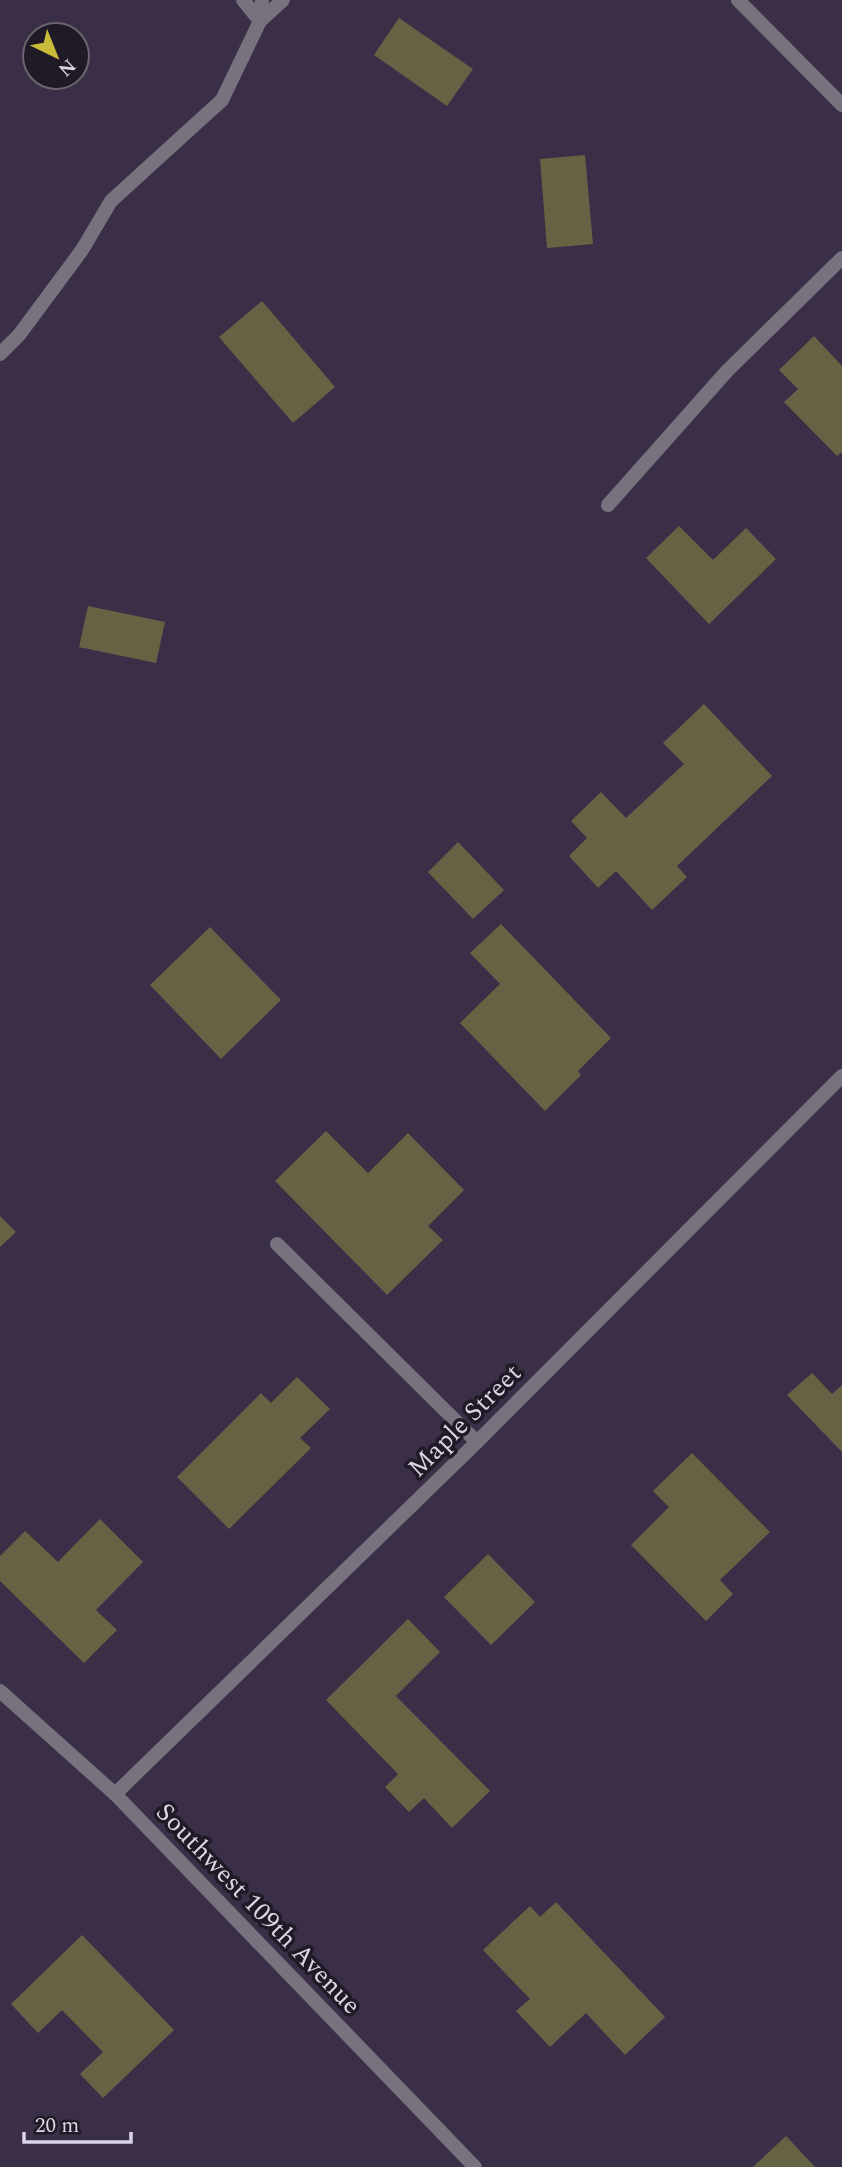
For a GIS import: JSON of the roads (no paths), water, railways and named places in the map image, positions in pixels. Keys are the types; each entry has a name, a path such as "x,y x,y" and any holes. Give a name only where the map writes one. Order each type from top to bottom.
{"street":[{"path":"243,0 260,21"},
{"path":"0,354 19,335 82,250 111,201 222,100 260,21 262,0"},
{"path":"260,21 283,0"},
{"path":"738,0 842,105"},
{"path":"608,505 727,371 842,258"},
{"name":"Maple Street","path":"115,1794 477,1442 842,1076"},
{"path":"277,1244 477,1442"},
{"name":"Southwest 109th Avenue","path":"0,1691 115,1794 475,2167"}]}
